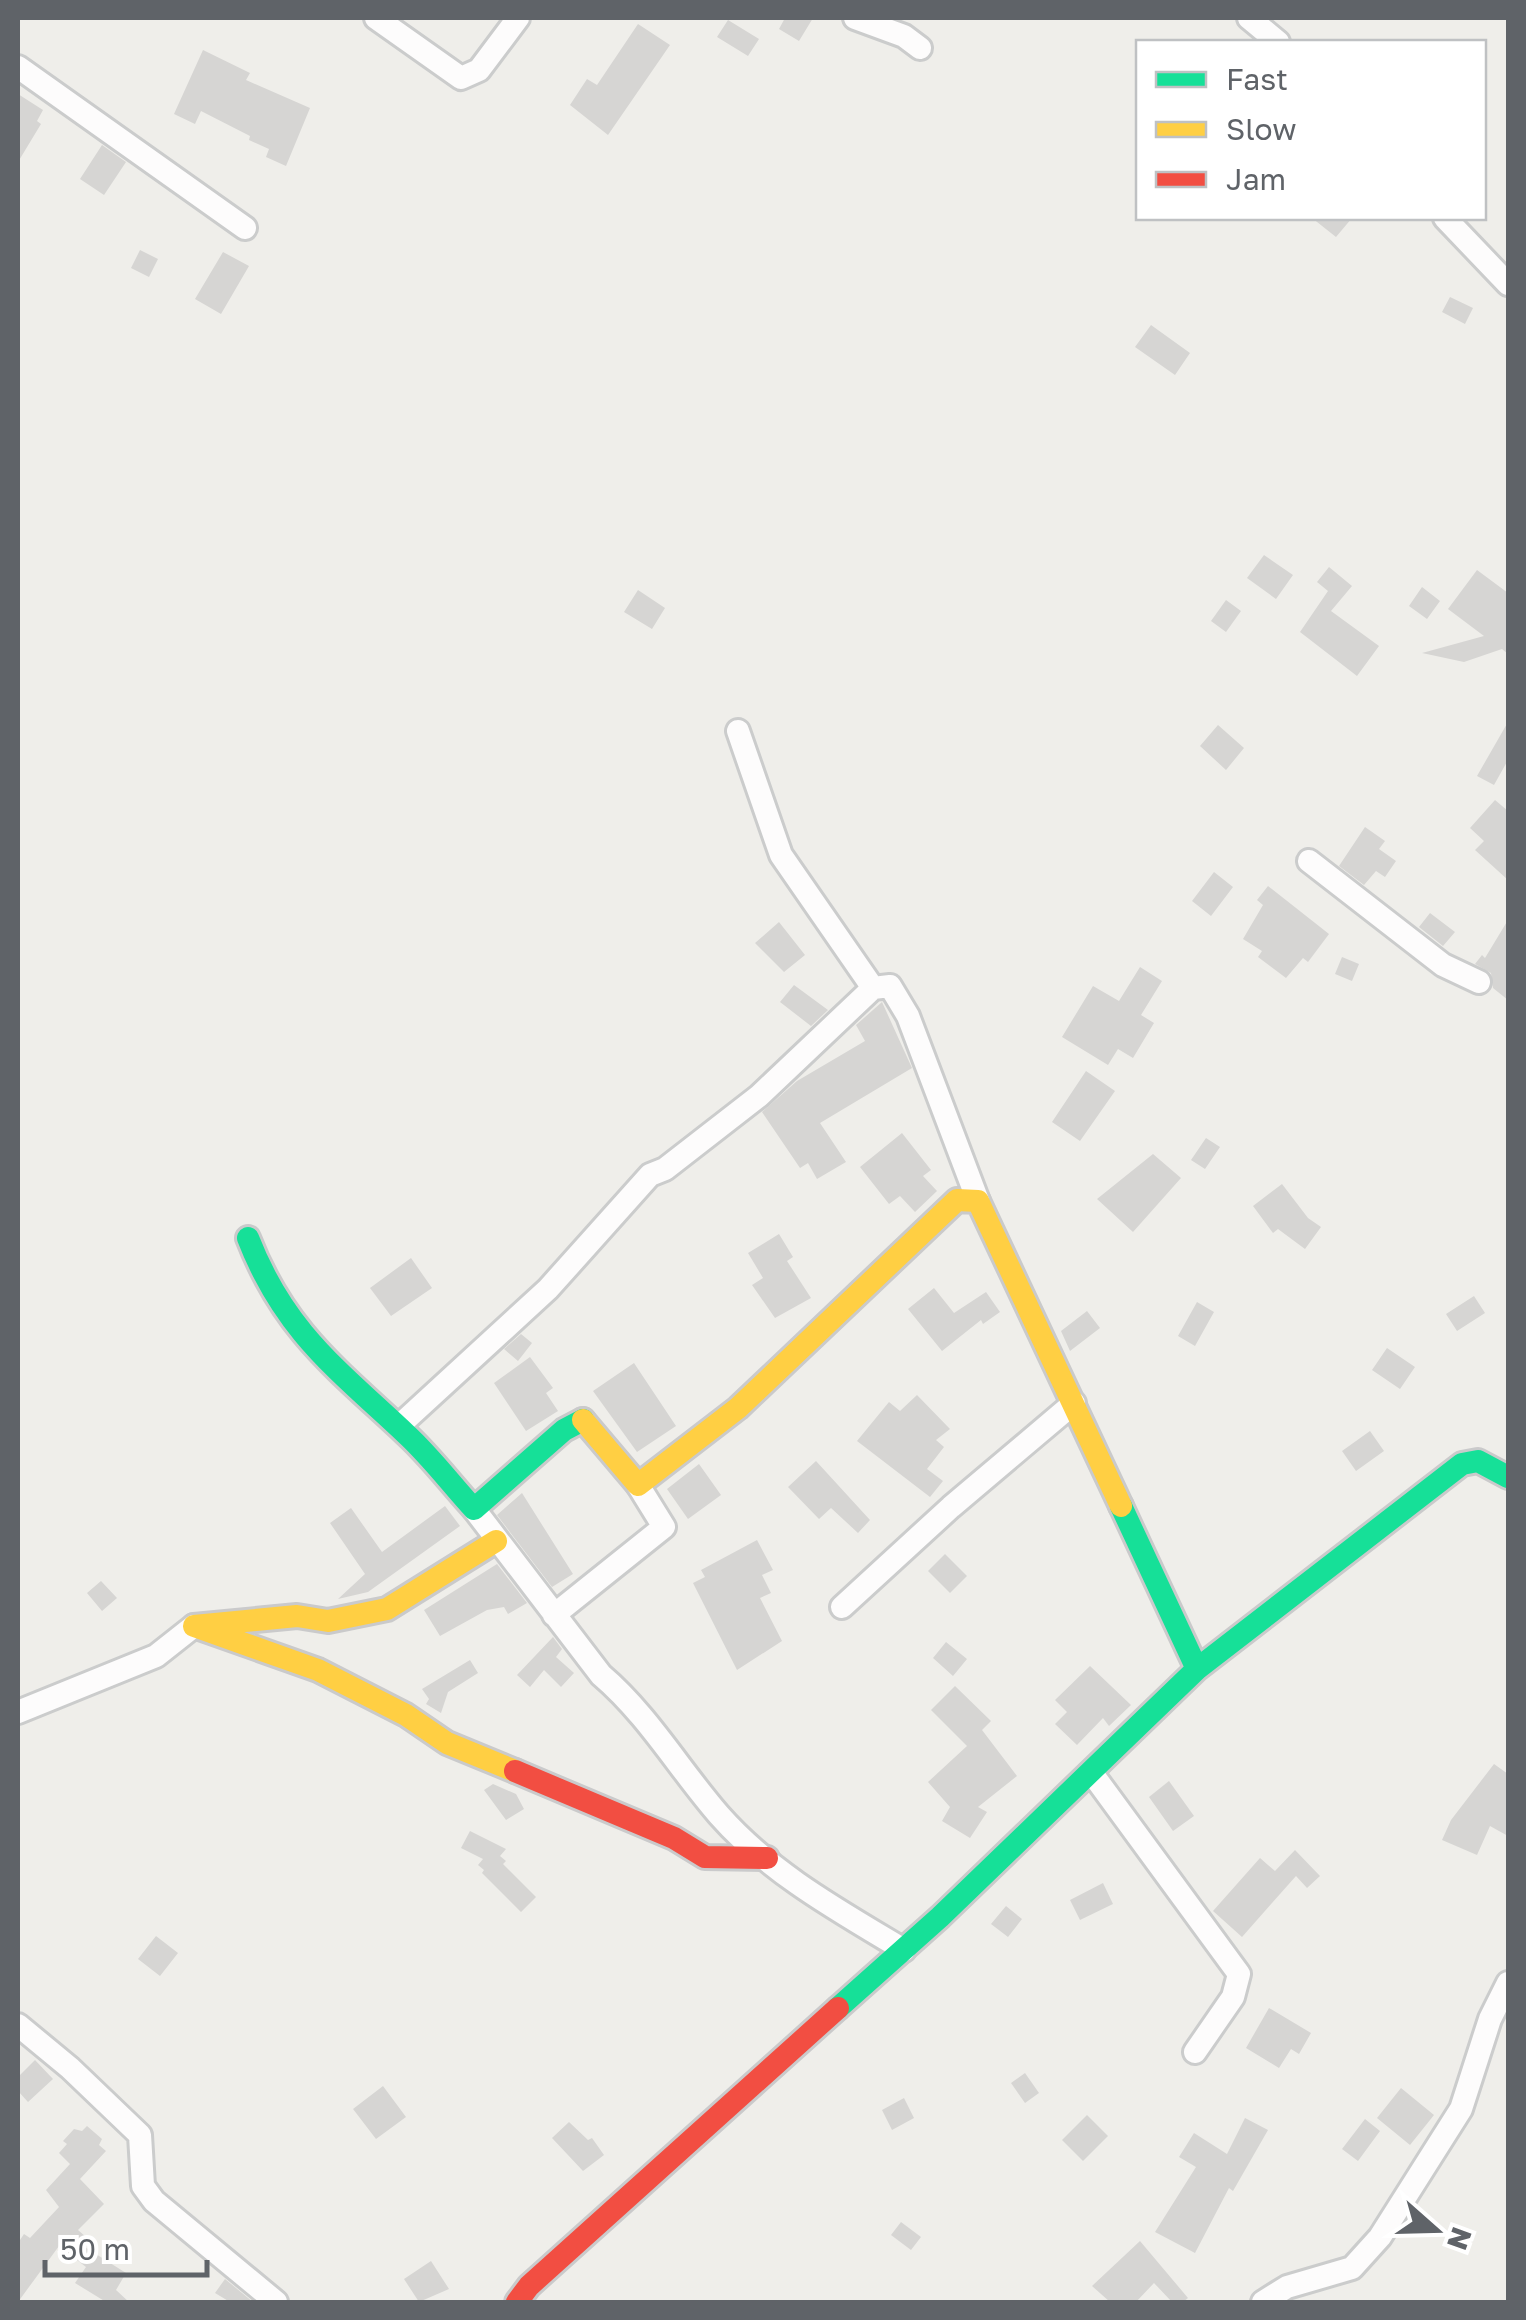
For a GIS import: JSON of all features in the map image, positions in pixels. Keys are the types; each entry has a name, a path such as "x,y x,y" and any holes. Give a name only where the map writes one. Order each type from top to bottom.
{"street":[{"path":"376,18 452,76 461,78 479,70 518,18"},
{"path":"855,18 904,36 920,48"},
{"path":"1250,18 1276,40"},
{"path":"18,66 245,228"},
{"path":"1447,220 1508,284"},
{"path":"738,732 781,855 874,988"},
{"path":"1309,861 1442,965 1479,982"},
{"path":"401,1424 548,1289 650,1175 665,1169 759,1096 874,988 890,986 908,1016 978,1201 1197,1669"},
{"path":"638,1485 738,1408 956,1200 978,1201"},
{"path":"248,1238 264,1285 303,1343 387,1420 401,1424 721,1817 805,1890 904,1950"},
{"path":"842,1607 950,1507 1074,1403"},
{"path":"474,1509 564,1430 584,1420 638,1485 664,1527 554,1615"},
{"path":"516,2302 904,1950 1197,1669 1462,1464 1478,1461 1508,1477"},
{"path":"18,1712 156,1656 194,1626 296,1616 328,1621 387,1609 496,1541"},
{"path":"194,1626 236,1636 334,1676 434,1732 447,1744 674,1838 690,1855 722,1862 766,1858"},
{"path":"1091,1772 1240,1974 1234,1996 1195,2052"},
{"path":"1262,2302 1287,2287 1352,2268 1380,2236 1461,2109 1490,2018 1508,1982"},
{"path":"18,2026 70,2068 140,2135 143,2186 154,2201 276,2302"}],"building":[{"path":"785,18 813,18 799,41 779,29"},
{"path":"728,20 759,39 748,56 717,37"},
{"path":"638,24 670,45 608,135 570,105 587,79 597,85"},
{"path":"203,50 250,73 246,80 310,108 286,166 266,157 269,149 249,140 250,136 201,111 195,124 174,114"},
{"path":"18,94 43,110 37,121 41,124 18,162"},
{"path":"102,145 126,162 104,195 80,179"},
{"path":"1315,220 1350,220 1336,237"},
{"path":"140,250 158,259 149,277 131,268"},
{"path":"223,252 249,266 221,314 195,299"},
{"path":"1450,297 1473,308 1465,324 1442,312"},
{"path":"1151,325 1190,353 1175,375 1135,347"},
{"path":"1264,555 1293,575 1276,599 1247,578"},
{"path":"1329,567 1352,586 1331,611 1379,646 1357,676 1300,632 1328,591 1317,582"},
{"path":"1477,570 1508,593 1508,654 1502,649 1464,662 1422,653 1484,636 1448,609"},
{"path":"1422,587 1440,601 1427,619 1409,606"},
{"path":"638,590 665,608 652,629 624,612"},
{"path":"1226,600 1241,611 1226,632 1211,621"},
{"path":"1508,722 1508,760 1494,785 1477,776"},
{"path":"1218,725 1244,748 1226,770 1200,746"},
{"path":"1495,800 1508,811 1508,880 1475,850 1484,841 1470,828"},
{"path":"1365,827 1385,841 1379,849 1396,861 1385,877 1376,871 1364,885 1339,866"},
{"path":"1214,872 1233,887 1211,916 1192,901"},
{"path":"1268,886 1329,934 1308,962 1303,958 1286,978 1258,957 1262,951 1243,939 1263,905 1257,900"},
{"path":"1430,913 1455,932 1443,946 1419,927"},
{"path":"1508,920 1508,1000 1493,988 1491,973 1475,964 1482,955 1485,958"},
{"path":"779,922 805,955 784,972 755,943"},
{"path":"1342,957 1359,964 1352,981 1335,974"},
{"path":"1140,967 1162,981 1141,1015 1154,1023 1133,1058 1118,1049 1108,1065 1062,1037 1093,986 1119,1001"},
{"path":"794,985 828,1010 811,1026 780,1002"},
{"path":"882,1002 912,1068 820,1123 846,1162 817,1179 808,1163 800,1168 762,1112 797,1081 865,1041 856,1025"},
{"path":"1086,1071 1115,1091 1080,1141 1052,1122"},
{"path":"902,1133 931,1170 923,1176 937,1191 915,1212 900,1196 889,1204 860,1167"},
{"path":"1206,1138 1220,1147 1205,1169 1191,1160"},
{"path":"1153,1154 1181,1178 1133,1232 1097,1199"},
{"path":"1282,1184 1308,1218 1321,1227 1305,1249 1278,1229 1273,1233 1253,1206"},
{"path":"779,1234 793,1257 787,1261 811,1298 775,1318 752,1285 763,1278 748,1253"},
{"path":"411,1258 432,1288 391,1316 370,1288"},
{"path":"934,1288 954,1313 986,1292 1000,1312 983,1324 981,1320 942,1351 908,1309"},
{"path":"1474,1296 1485,1313 1457,1331 1446,1314"},
{"path":"1197,1302 1214,1312 1195,1346 1178,1336"},
{"path":"1087,1311 1100,1328 1070,1351 1061,1331"},
{"path":"521,1334 532,1343 518,1361 504,1349"},
{"path":"1387,1348 1415,1367 1400,1389 1372,1370"},
{"path":"530,1357 553,1388 546,1393 558,1411 526,1431 494,1383"},
{"path":"634,1363 676,1426 637,1452 593,1391"},
{"path":"917,1395 950,1429 936,1440 944,1447 927,1469 943,1481 930,1497 857,1441 889,1402 900,1411"},
{"path":"1370,1431 1384,1451 1356,1471 1342,1451"},
{"path":"816,1461 870,1520 858,1533 831,1508 819,1519 788,1487"},
{"path":"699,1464 721,1495 688,1519 667,1489"},
{"path":"522,1493 573,1574 552,1587 497,1515"},
{"path":"445,1506 460,1526 368,1592 338,1599 365,1574 330,1523 351,1508 382,1552"},
{"path":"757,1540 773,1570 762,1575 771,1593 760,1598 782,1641 737,1670 693,1583 705,1577 701,1570"},
{"path":"945,1554 967,1576 950,1593 928,1571"},
{"path":"497,1564 527,1603 508,1614 504,1607 487,1610 440,1636 424,1610"},
{"path":"101,1581 117,1598 102,1611 87,1593"},
{"path":"553,1637 562,1649 556,1657 574,1673 561,1687 544,1670 530,1687 517,1675"},
{"path":"946,1642 967,1659 953,1676 933,1658"},
{"path":"470,1660 478,1673 448,1692 441,1713 426,1704 429,1699 422,1689"},
{"path":"1090,1666 1131,1705 1109,1726 1103,1718 1077,1745 1055,1724 1067,1712 1055,1700"},
{"path":"955,1686 991,1721 982,1730 1017,1776 978,1807 987,1812 970,1838 942,1821 950,1807 928,1782 967,1746 931,1710"},
{"path":"1494,1764 1508,1774 1508,1836 1490,1826 1477,1855 1442,1840 1451,1820"},
{"path":"1169,1781 1194,1816 1173,1831 1149,1797"},
{"path":"493,1784 516,1794 524,1809 506,1820 484,1790"},
{"path":"470,1831 506,1849 500,1856 506,1861 503,1864 536,1897 521,1912 482,1873 484,1870 478,1865 483,1859 461,1848"},
{"path":"1295,1850 1320,1876 1307,1888 1296,1876 1242,1937 1213,1911 1260,1858 1275,1871"},
{"path":"1103,1883 1113,1904 1080,1920 1070,1900"},
{"path":"1006,1906 1022,1919 1008,1937 991,1924"},
{"path":"156,1936 178,1953 160,1976 138,1959"},
{"path":"1269,2008 1311,2033 1299,2054 1291,2049 1279,2068 1246,2048"},
{"path":"35,2060 53,2079 28,2102 18,2091 18,2077"},
{"path":"1025,2073 1039,2093 1025,2103 1011,2083"},
{"path":"383,2086 406,2117 376,2139 353,2109"},
{"path":"1401,2088 1434,2115 1410,2145 1377,2118"},
{"path":"904,2098 914,2118 892,2130 882,2110"},
{"path":"1087,2115 1108,2136 1083,2161 1062,2140"},
{"path":"1245,2118 1268,2130 1233,2191 1229,2188 1195,2253 1155,2232 1196,2167 1179,2157 1194,2133 1227,2154"},
{"path":"1365,2119 1380,2131 1358,2161 1342,2149"},
{"path":"569,2122 588,2140 592,2138 604,2155 583,2171 552,2138"},
{"path":"87,2126 102,2139 99,2145 106,2151 80,2179 104,2204 78,2230 86,2237 80,2244 126,2273 116,2290 129,2302 106,2302 75,2283 86,2267 59,2246 18,2302 18,2243 24,2234 30,2238 59,2207 46,2190 70,2164 59,2153 67,2144 63,2141 74,2129 82,2131"},
{"path":"901,2222 921,2237 911,2250 891,2235"},
{"path":"1140,2241 1188,2298 1183,2302 1172,2302 1154,2283 1136,2302 1110,2302 1092,2286"},
{"path":"431,2261 449,2289 419,2302 404,2279"},
{"path":"225,2279 253,2302 230,2302 215,2293"}],"traffic: fast":[{"path":"248,1238 278,1299 296,1324 335,1368 424,1452 474,1509 564,1430 583,1420"},
{"path":"838,2008 940,1917 1197,1669 1462,1464 1478,1461 1508,1477"},
{"path":"1121,1506 1197,1669"}],"traffic: slow":[{"path":"583,1420 638,1485 738,1408 957,1200 978,1201 1121,1506"},
{"path":"496,1541 387,1609 328,1621 297,1616 194,1626 318,1670 406,1715 447,1743 515,1771"}],"traffic: jam":[{"path":"515,1771 674,1838 705,1857 767,1858"},
{"path":"517,2302 529,2286 838,2008"}]}
